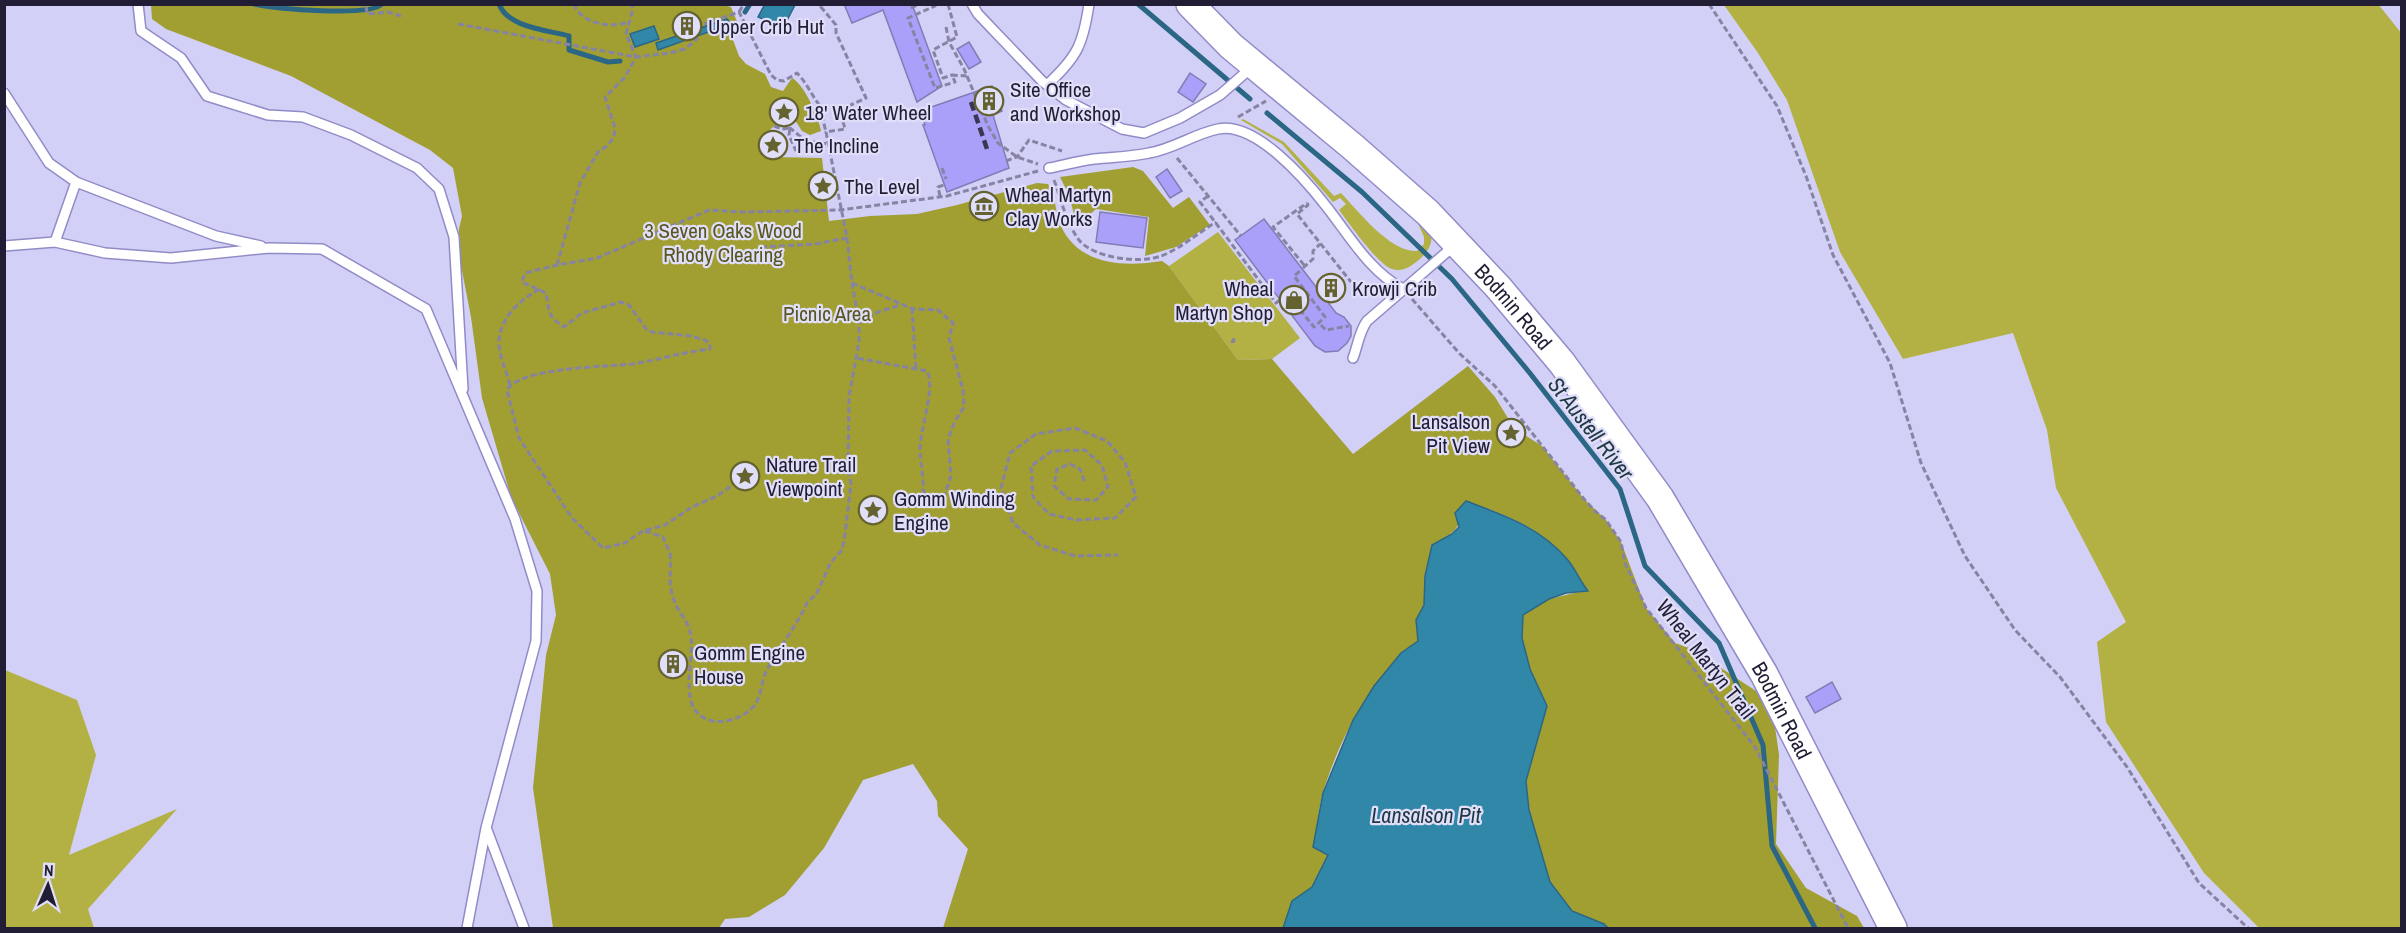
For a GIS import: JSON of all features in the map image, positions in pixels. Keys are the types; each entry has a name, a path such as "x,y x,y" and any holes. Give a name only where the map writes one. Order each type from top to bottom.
{"main road":[{"name":"Bodmin Road","path":"1190,4 1247,71 1285,91 1395,183 1452,247 1536,331 1660,498 1764,674 1893,928"}],"lane":[{"path":"138,4 141,31 181,58 207,96 268,115 303,117 351,135 417,168 439,189 454,237 463,398"},
{"path":"972,4 978,14 1047,85 1088,113 1122,129 1144,133 1180,118 1220,95 1247,71"},
{"path":"1047,85 1066,68 1077,52 1085,31 1089,4"},
{"path":"4,93 49,164 76,182 216,236 269,248"},
{"path":"1049,168 1085,160 1150,153 1218,129 1234,128 1250,134 1282,159 1317,195 1371,264 1390,282 1403,289"},
{"path":"55,242 76,182"},
{"path":"4,246 55,242 105,253 171,258 269,248 322,249 426,309 515,519 537,591 536,641 486,828 467,928"},
{"path":"1353,358 1361,329 1367,321 1452,247"},
{"path":"486,828 524,928"}],"path":[{"path":"296,4 366,5 367,14 388,12 401,16"},
{"path":"574,4 576,11 587,19 611,25 628,22"},
{"path":"632,4 633,9 626,34 636,57"},
{"path":"458,24 636,57 670,54 685,49 697,39 693,28 739,12 744,4"},
{"path":"824,4 820,7 836,25 836,33 866,98 840,110 845,129 826,132"},
{"path":"911,8 919,4"},
{"path":"934,4 908,18 935,88 955,82 952,75"},
{"path":"948,4 957,36 933,50 943,78 952,75 967,76"},
{"path":"1709,4 1777,106 1806,176 1833,255 1890,363 1921,463 1965,556 2014,630 2061,677 2127,767 2199,883 2248,928"},
{"path":"643,531 663,537 670,554 668,582 674,602 691,632 689,691 695,710 702,718 717,723 734,719 748,712 756,704 770,664 808,601 816,595 831,562 842,550 851,484 848,468 849,397 859,342 859,321 852,283 848,238 840,210 823,120 825,111 815,102 814,94 797,73 784,81 777,80 771,75 739,12"},
{"path":"946,27 949,42 967,76 988,126 998,142 1017,157 1049,168"},
{"path":"557,265 580,183 598,152 614,137 615,128 605,97 625,77 636,57"},
{"path":"1218,129 1285,91"},
{"path":"791,118 789,135 796,151"},
{"path":"774,126 782,129 790,128 806,141 828,144"},
{"path":"1006,160 1017,157 1029,140 1065,152"},
{"path":"1169,146 1241,236"},
{"path":"942,168 946,179"},
{"path":"745,476 717,496 692,507 664,525 643,531 625,543 603,548 572,518 519,438 507,390 510,385 522,378 561,370 633,364 710,349 710,344 705,339 652,332 646,329 629,305 621,302 582,313 564,327 552,319 548,313 546,293 522,282 525,273 597,258 709,210 742,212 840,210 940,197 1049,168"},
{"path":"1049,168 1069,224 1083,245 1101,255 1140,259 1156,258 1216,222"},
{"path":"940,197 938,188 944,185"},
{"path":"1302,268 1273,227 1317,195"},
{"path":"1208,196 1200,202 1276,303 1287,294 1314,327 1325,317 1293,276 1313,259 1313,250 1320,244"},
{"path":"1307,203 1308,205 1297,214 1351,282"},
{"path":"761,247 815,244 848,238"},
{"path":"852,283 901,305 938,310 953,323 949,338 963,390 964,407 948,439 951,476 944,497 939,500 929,499 923,490 921,438 925,425 931,378 927,371 856,358"},
{"path":"510,385 499,344 502,326 524,297 540,289"},
{"name":"Wheal Martyn Trail","path":"1403,289 1459,353 1495,386 1584,499 1606,520 1621,542 1625,562 1646,608 1755,747 1848,928"},
{"path":"859,321 901,305"},
{"path":"912,308 916,370"},
{"path":"1321,325 1326,330 1351,326"},
{"path":"1084,481 1080,469 1070,464 1057,469 1054,486 1069,499 1096,501 1108,487 1102,465 1085,450 1052,451 1031,466 1033,497 1049,514 1076,520 1115,518 1136,497 1125,462 1107,441 1075,428 1036,434 1010,453 1001,488 1013,523 1040,545 1075,556 1118,555"}],"shaded area":[{"path":"2378,4 2402,34 2401,928 2259,928 2204,873 2106,722 2097,642 2126,622 2056,488 2047,430 2013,333 1903,359 1840,252 1787,100 1758,53 1724,5"},
{"path":"1243,119 1284,142 1334,196 1341,193 1366,220 1397,245 1407,250 1417,251 1424,244 1424,237 1417,221 1431,234 1431,244 1428,250 1418,261 1404,269 1396,270 1386,266 1364,243 1339,210 1346,204 1340,198 1333,202 1282,144 1241,120"},
{"path":"1218,232 1300,338 1272,359 1238,360 1169,266"},
{"path":"5,670 77,700 96,755 69,855 177,809 88,909 94,928 5,928"}],"green space":[{"path":"720,4 731,7 738,24 733,40 739,56 746,64 765,74 771,87 783,91 792,78 797,81 810,102 821,131 810,135 802,131 789,111 765,135 774,157 822,158 829,221 917,214 1037,183 1048,184 1053,193 1060,224 1068,238 1078,248 1090,256 1118,263 1162,261 1169,266 1238,360 1272,359 1353,454 1468,366 1495,397 1514,428 1542,446 1584,499 1606,520 1621,542 1646,608 1675,643 1692,649 1756,691 1775,727 1779,755 1776,844 1806,888 1857,916 1864,928 1608,928 1604,924 1572,911 1550,882 1530,814 1526,781 1547,706 1530,669 1522,638 1523,614 1549,599 1587,590 1570,563 1545,538 1521,523 1466,501 1459,524 1453,532 1432,545 1425,576 1424,605 1416,620 1418,641 1401,655 1372,689 1348,729 1330,771 1323,792 1314,847 1329,855 1312,887 1292,902 1283,928 943,928 968,849 938,816 937,801 913,764 863,780 824,848 785,895 749,917 725,919 719,928 553,928 533,788 546,655 556,615 550,574 511,497 482,398 471,317 458,250 462,216 453,168 430,150 291,76 166,29 152,19 151,5"},
{"path":"1133,167 1143,171 1173,208 1189,197 1210,225 1176,247 1145,256 1149,217 1096,209 1085,219 1076,222 1069,195 1060,177"}],"water":[{"path":"765,4 795,5 783,28 758,17"},
{"path":"727,19 731,24 658,50 656,43"},
{"path":"654,26 659,39 635,47 630,34"},
{"name":"Lansalson Pit","path":"1466,501 1520,523 1545,538 1573,566 1588,591 1566,593 1549,599 1523,615 1522,638 1530,669 1547,706 1526,781 1529,810 1550,882 1572,911 1604,924 1608,928 1283,928 1292,901 1312,887 1328,855 1313,847 1323,793 1353,720 1374,686 1401,653 1418,641 1416,620 1424,605 1425,576 1432,545 1452,534 1459,527 1455,513"}],"building":[{"path":"844,4 912,4 942,86 917,102 883,10 852,23"},
{"path":"969,42 981,62 969,69 957,49"},
{"path":"1190,73 1206,84 1193,102 1178,92"},
{"path":"992,86 1002,111 993,115 1009,168 947,192 920,111"},
{"path":"1167,169 1182,191 1170,198 1156,177"},
{"path":"1100,212 1147,218 1143,248 1096,242"},
{"path":"1264,219 1336,313 1344,317 1351,326 1351,336 1338,351 1325,352 1315,346 1235,240"},
{"name":"Gomm Engine House","path":"664,655 685,658 682,674 661,670"},
{"path":"1832,682 1841,699 1815,713 1806,697"}],"waterway":[{"path":"254,4 300,10 342,11 374,8 382,4"},
{"path":"499,4 504,12 520,23 569,36 569,50 608,62 620,61"},
{"path":"745,12 750,4"},
{"name":"St Austell River","path":"1138,4 1250,99"},
{"name":"St Austell River","path":"1267,113 1362,192 1452,279 1529,372 1620,489 1645,566 1719,643 1763,745 1772,846 1815,928"}],"railway":[{"path":"971,102 987,149"}],"place":[{"name":"Upper Crib Hut","path":"687,26"},
{"name":"Site Office and Workshop","path":"989,101"},
{"name":"18' Water Wheel","path":"784,112"},
{"name":"The Incline","path":"773,145"},
{"name":"The Level","path":"823,186"},
{"name":"Wheal Martyn Clay Works","path":"984,206"},
{"name":"Krowji Crib","path":"1331,288"},
{"name":"Wheal Martyn Shop","path":"1294,300"},
{"name":"Lansalson Pit View","path":"1511,433"},
{"name":"Nature Trail Viewpoint","path":"745,476"},
{"name":"Gomm Winding Engine","path":"873,510"},
{"name":"Gomm Engine House","path":"673,664"}],"park label":[{"name":"3 Seven Oaks Wood Rhody Clearing","path":"723,242"},
{"name":"Picnic Area","path":"827,313"}]}
